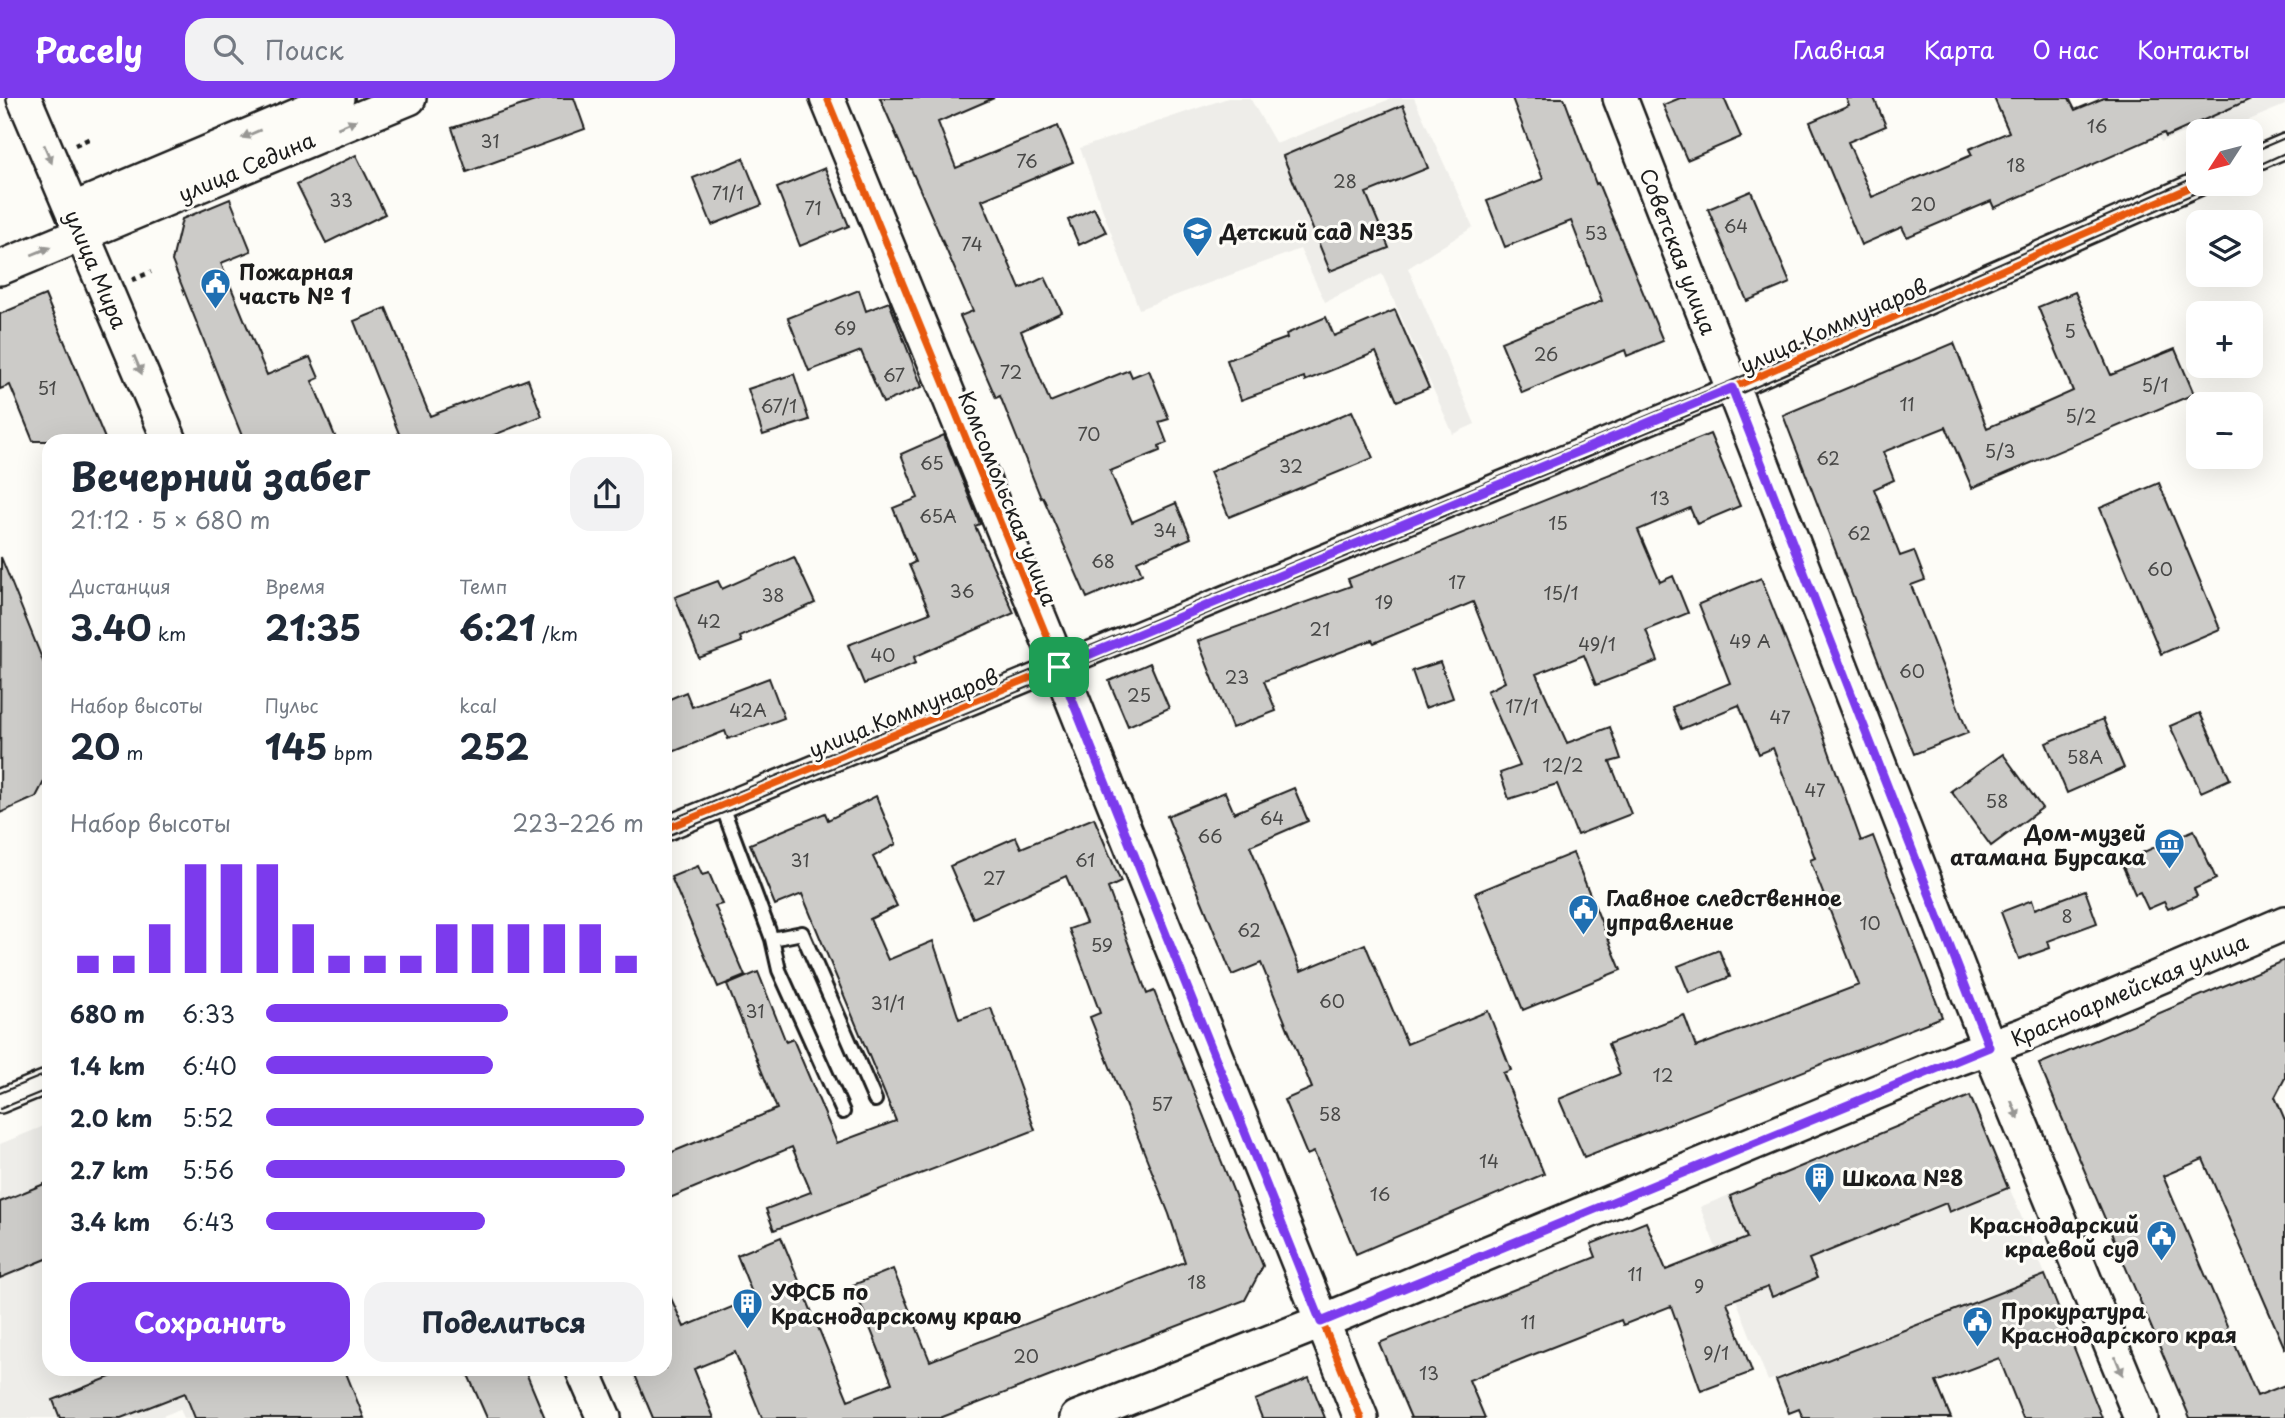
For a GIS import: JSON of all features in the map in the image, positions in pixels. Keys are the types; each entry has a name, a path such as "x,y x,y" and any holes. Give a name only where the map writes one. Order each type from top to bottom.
{"street":[{"name":"улица Мира","path":"24,98 88,218 191,434"},
{"name":"улица Мира","path":"48,98 88,218 167,434"},
{"name":"улица Седина","path":"88,218 337,98"},
{"name":"улица Седина","path":"88,218 409,98"},
{"name":"Комсомольская улица","path":"827,98 1361,1418"},
{"name":"Советская улица","path":"1620,98 1989,1047 2141,1418"},
{"path":"2263,155 2285,146"},
{"name":"улица Коммунаров","path":"672,826 1732,388 2186,189"},
{"path":"0,268 88,218"},
{"name":"Красноармейская улица","path":"1077,1418 1321,1322 2023,1035 2285,923"},
{"path":"0,1101 42,1084"},
{"path":"565,1376 583,1418"},
{"path":"586,1376 604,1418"}],"lane":[{"path":"722,806 772,939 779,970 843,1112"},
{"path":"772,939 803,933 875,1100"}],"shaded area":[{"name":"Детский сад №35","path":"1228,98 1250,98 1276,144 1393,98 1414,98 1473,227 1408,268 1475,424 1453,434 1382,274 1325,302 1300,249 1139,309 1080,148"},
{"path":"2143,98 2285,98 2285,105 2252,119 2186,119 2186,132 2161,142"},
{"path":"1971,1095 2045,1274 1768,1381 1700,1207"},
{"path":"42,1127 42,1376 324,1376 214,1418 184,1418 180,1409 158,1418 0,1418 0,1144"}],"building":[{"path":"544,98 574,98 585,129 467,172 452,128"},
{"path":"880,98 994,98 938,122 956,168 1058,126 1073,162 982,200 1020,289 1045,277 1062,312 1021,331 1050,402 1129,370 1132,377 1149,370 1169,419 1159,422 1167,443 1159,446 1160,451 1110,471 1132,522 1176,503 1191,538 1137,561 1142,574 1087,598 1043,497 1041,498 1000,396 996,398 960,316 973,311"},
{"path":"1512,98 1564,98 1596,184 1598,183 1663,341 1627,356 1625,350 1522,393 1501,342 1602,301 1571,221 1505,247 1487,201 1543,179"},
{"path":"1680,98 1724,98 1741,137 1687,160 1663,105"},
{"path":"1846,98 1874,98 1886,126 1848,142 1872,197 1972,155 1969,149 2009,132 1994,98 2069,98 2075,110 2104,98 2253,98 2206,119 2186,119 2186,128 2166,137 2164,133 1994,208 1991,201 1907,237 1902,227 1861,245 1810,122 1849,105"},
{"path":"1403,105 1428,168 1366,193 1389,248 1330,271 1283,156"},
{"path":"356,155 385,214 326,243 297,184"},
{"path":"743,158 762,205 712,225 693,178"},
{"path":"825,168 849,226 800,246 777,188"},
{"path":"1751,191 1790,283 1747,301 1708,209"},
{"name":"Пожарная часть № 1","path":"230,199 251,251 221,263 267,375 310,357 319,378 312,381 334,434 241,434 172,261 182,219"},
{"path":"1094,208 1106,232 1079,245 1068,220"},
{"path":"859,290 866,311 889,302 922,387 883,403 861,351 809,371 788,318"},
{"path":"2075,292 2111,375 2175,349 2193,392 2186,392 2186,397 1972,488 1946,427 1883,452 1894,480 1874,489 1900,556 1914,551 1925,580 1911,585 1968,733 1914,754 1783,415 1954,343 1987,428 2073,391 2038,307"},
{"path":"45,295 103,434 42,434 42,441 33,441 10,385 0,389 0,314"},
{"path":"386,308 430,416 528,379 542,416 497,434 399,434 354,321"},
{"path":"1395,310 1429,388 1397,401 1376,352 1305,381 1304,377 1241,400 1227,360 1287,338 1286,334 1326,317 1334,336"},
{"path":"794,374 809,420 763,435 748,389"},
{"path":"1352,411 1373,458 1229,517 1210,472"},
{"path":"1710,434 1740,506 1697,524 1690,508 1638,530 1660,582 1673,576 1688,613 1646,630 1658,661 1596,685 1584,655 1536,674 1567,743 1610,727 1621,759 1610,762 1631,814 1577,835 1557,784 1509,799 1500,773 1520,766 1487,691 1505,682 1473,602 1374,643 1372,640 1264,681 1276,711 1232,728 1198,641 1351,586 1348,579"},
{"path":"944,435 980,524 975,526 1014,613 914,657 916,663 864,684 848,645 930,613 909,565 915,562 893,508 918,498 901,454"},
{"path":"2159,483 2220,629 2161,654 2100,508"},
{"path":"1,557 42,659 42,785 36,797 0,813"},
{"path":"794,557 815,603 740,637 742,642 699,658 675,597 718,581 722,589"},
{"path":"1761,578 1821,729 1861,841 1873,836 1942,1017 1584,1157 1559,1099 1620,1074 1608,1044 1684,1015 1696,1047 1859,985 1810,860 1815,858 1773,748 1759,754 1739,705 1681,729 1672,707 1730,683 1699,604"},
{"path":"1440,662 1453,698 1425,708 1412,671"},
{"path":"1150,663 1169,708 1128,726 1109,681"},
{"path":"769,678 784,718 728,739 725,731 672,752 672,698 686,692 692,707"},
{"path":"2200,713 2230,779 2201,792 2170,726"},
{"path":"2103,719 2124,768 2067,793 2046,743"},
{"path":"2003,754 2042,808 1991,846 1951,791"},
{"path":"1294,788 1308,821 1250,846 1301,971 1365,944 1407,1044 1488,1011 1511,1070 1503,1073 1544,1174 1356,1254 1314,1152 1307,1155 1284,1100 1312,1088 1261,963 1232,975 1167,816 1225,792 1234,813"},
{"path":"876,796 896,844 873,857 897,906 870,919 888,960 933,941 959,1019 991,1008 1035,1130 774,1230 766,1209 811,1192 792,1147 672,1197 672,1152 777,1109 727,985 758,972 786,1042 793,1039 837,1143 896,1121 802,894 775,905 750,844 825,813 828,820"},
{"path":"1094,818 1121,882 1108,888 1147,994 1154,991 1263,1266 1245,1300 940,1418 762,1418 735,1352 694,1369 714,1418 653,1418 635,1376 672,1376 672,1300 684,1327 754,1298 737,1255 781,1237 848,1400 892,1383 853,1285 893,1269 930,1361 1185,1262 1169,1214 1090,1017 1100,1013 1069,929 1086,923 1066,876 973,918 950,866 1016,837 1021,848"},
{"name":"Дом-музей атамана Бурсака","path":"2194,830 2216,879 2194,889 2197,896 2168,909 2164,902 2148,909 2140,892 2135,894 2121,862"},
{"name":"Главное следственное управление","path":"1573,853 1621,970 1523,1010 1475,893"},
{"path":"698,866 702,875 709,873 722,904 715,906 745,976 718,987 672,877"},
{"path":"2085,890 2097,923 2048,941 2050,948 2019,959 2001,912 2032,900 2035,909"},
{"path":"1719,950 1730,977 1689,993 1678,966"},
{"name":"Краснодарский краевой суд","path":"2285,960 2285,1078 2275,1097 2285,1120 2285,1349 2203,1159 2163,1176 2257,1396 2285,1385 2285,1418 2190,1418 2039,1064"},
{"path":"1970,1096 2008,1188 1949,1212 1946,1203 1809,1259 1817,1278 1772,1297 1768,1287 1727,1302 1752,1372 1701,1391 1671,1306 1623,1325 1621,1320 1469,1380 1485,1418 1411,1418 1379,1343 1596,1257 1591,1244 1646,1222 1666,1270 1747,1238 1730,1196"},
{"path":"42,1185 42,1261 0,1278 0,1202"},
{"name":"Прокуратура Краснодарского края","path":"2045,1275 2102,1418 2023,1418 1999,1358 1936,1382 1951,1418 1803,1418 1799,1409 1789,1413 1776,1380"},
{"path":"112,1376 347,1376 364,1418 195,1418 185,1393 121,1418 60,1418 53,1400"},
{"path":"469,1376 527,1376 545,1418 487,1418"},
{"path":"1309,1378 1325,1418 1262,1418 1255,1400"}],"tram line":[{"path":"2263,147 2285,138"},
{"path":"2263,163 2285,153"},
{"path":"672,819 1729,382 2186,181"},
{"path":"672,834 1735,396 2189,196"},
{"path":"0,1093 42,1076"},
{"path":"0,1109 42,1092"}],"cycle path":[{"path":"827,98 1361,1418"},
{"path":"672,826 1732,388 2186,189"}],"place":[{"name":"Детский сад №35","path":"1197,258"},
{"name":"Пожарная часть № 1","path":"216,310"},
{"name":"Дом-музей атамана Бурсака","path":"2169,871"},
{"name":"Главное следственное управление","path":"1583,936"},
{"name":"Школа №8","path":"1819,1204"},
{"name":"Краснодарский краевой суд","path":"2162,1263"},
{"name":"УФСБ по Краснодарскому краю","path":"748,1330"},
{"name":"Прокуратура Краснодарского края","path":"1978,1349"}],"route":[{"path":"1732,388 1989,1047 1321,1322 1059,667 1732,388"}]}
